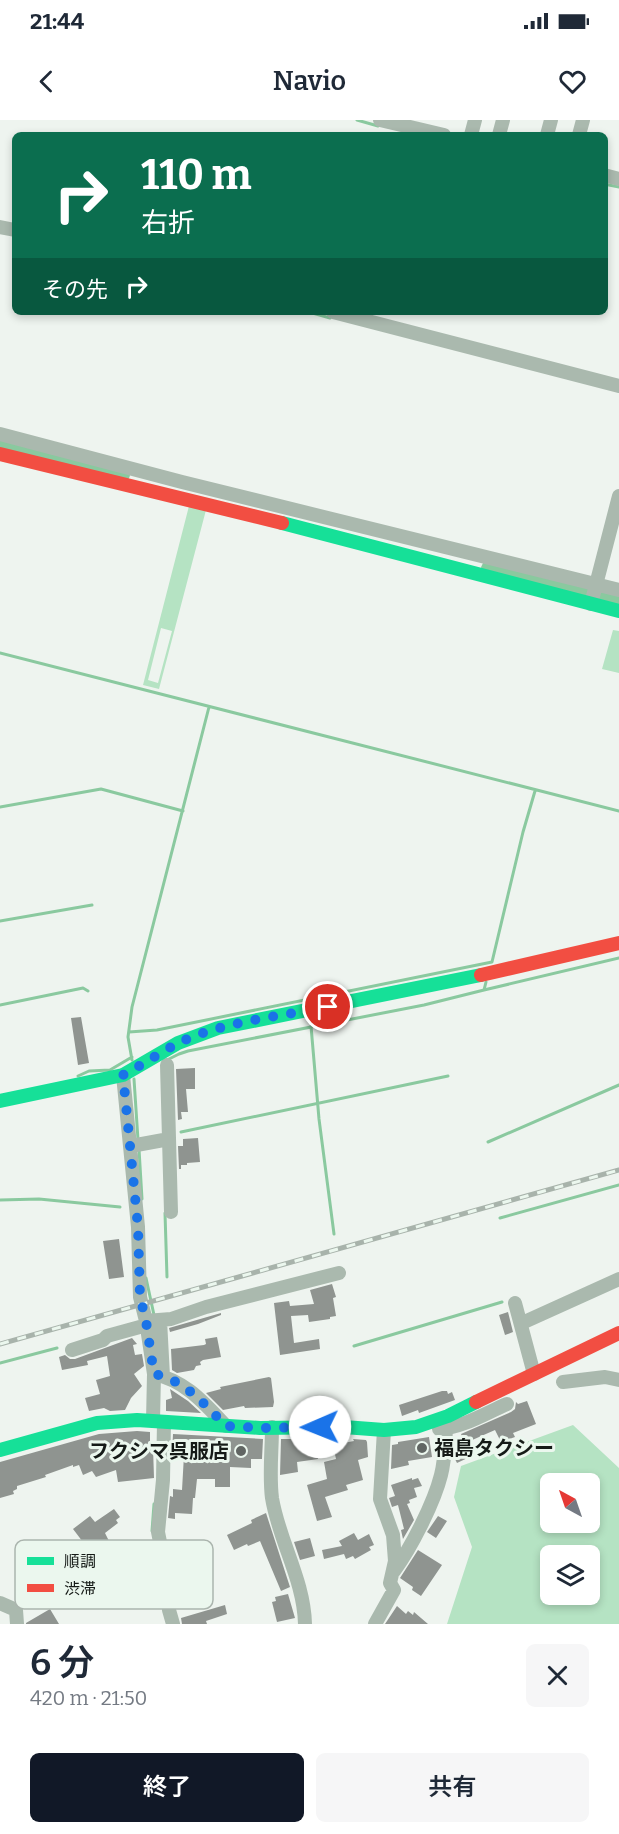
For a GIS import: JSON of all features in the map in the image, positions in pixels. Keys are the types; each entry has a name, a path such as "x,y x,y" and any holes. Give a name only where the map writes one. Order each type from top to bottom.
{"street":[{"path":"380,120 418,124 437,132"},
{"path":"345,315 619,386"},
{"path":"0,434 593,594 619,611"},
{"path":"0,454 593,594 619,591"},
{"path":"593,594 619,495"},
{"path":"0,1101 123,1075 178,1043 218,1028 438,985 619,943"},
{"path":"167,1065 165,1140 171,1212"},
{"path":"123,1075 136,1145 140,1297 152,1321 159,1375 163,1480 158,1532 160,1540"},
{"path":"136,1145 165,1140"},
{"path":"72,1350 152,1321 339,1274"},
{"path":"522,1323 619,1279"},
{"path":"515,1303 534,1374"},
{"path":"416,1427 448,1416 619,1333"},
{"path":"159,1375 191,1390 226,1426"},
{"path":"563,1382 605,1377 619,1380"},
{"path":"0,1450 98,1423 137,1420 226,1426 344,1426 384,1430 416,1427 446,1429 507,1404"},
{"path":"272,1427 272,1497 285,1546 300,1589 305,1624"},
{"path":"392,1573 403,1558 436,1491 442,1473 446,1429"},
{"path":"375,1624 394,1590 390,1582 395,1561 393,1535 380,1499 384,1430"},
{"path":"0,1603 16,1610 17,1624"},
{"path":"169,1609 173,1624"}],"green space":[{"path":"189,506 206,510 159,689 143,685","holes":["161,628 172,631 158,683 148,680"]},
{"path":"613,630 619,631 619,673 602,669"},
{"path":"573,1425 619,1468 619,1624 447,1624 472,1547 454,1497 461,1466"}],"building":[{"path":"81,1017 89,1063 78,1065 71,1018"},
{"path":"195,1068 195,1089 186,1089 188,1112 181,1112 182,1119 178,1120 176,1069"},
{"path":"198,1138 200,1162 181,1165 179,1169 178,1146 183,1146 183,1139"},
{"path":"119,1239 124,1277 109,1279 103,1241"},
{"path":"332,1284 336,1297 333,1298 336,1316 309,1322 308,1315 291,1316 294,1343 319,1339 320,1349 280,1355 274,1303 289,1301 290,1306 314,1304 310,1290"},
{"path":"508,1312 513,1332 505,1335 499,1315"},
{"path":"221,1313 221,1315 198,1324 170,1332 169,1328"},
{"path":"217,1337 221,1357 203,1360 200,1362 201,1365 196,1366 194,1370 177,1373 172,1370 171,1349 204,1345 206,1344 205,1339"},
{"path":"132,1338 137,1344 133,1345 135,1355 142,1354 144,1366 134,1374 142,1386 131,1398 125,1410 110,1411 104,1408 89,1411 85,1398 100,1394 96,1380 110,1376 107,1356 87,1361 88,1365 62,1370 59,1357 65,1355 70,1359 75,1359"},
{"path":"271,1378 273,1407 245,1408 244,1406 223,1410 206,1393 221,1389 220,1387"},
{"path":"170,1389 201,1413 166,1411 166,1400 172,1398"},
{"path":"447,1391 448,1394 452,1392 455,1400 419,1413 418,1410 402,1416 399,1405"},
{"path":"527,1401 536,1424 513,1433 515,1437 501,1442 495,1430 470,1441 476,1454 457,1463 453,1455 454,1443 463,1439 461,1434 511,1412 515,1409 516,1402 518,1404"},
{"path":"150,1432 154,1478 118,1482 116,1470 96,1477 92,1471 83,1475 79,1465 73,1467 73,1465 17,1486 17,1489 13,1491 14,1494 0,1498 0,1462 99,1434"},
{"path":"173,1434 263,1439 262,1459 251,1459 251,1468 230,1467 230,1487 215,1487 215,1479 197,1479 192,1514 175,1513 175,1519 168,1518 173,1489 182,1490 184,1455 172,1454"},
{"path":"429,1437 432,1457 408,1461 409,1465 391,1469 392,1445"},
{"path":"281,1439 315,1441 318,1459 297,1462 298,1472 280,1475"},
{"path":"353,1439 367,1442 368,1457 358,1460 363,1480 346,1485 348,1490 325,1497 332,1517 317,1521 307,1485 327,1479 324,1462 336,1459 333,1445 354,1441"},
{"path":"412,1478 412,1480 418,1478 422,1486 414,1488 417,1497 409,1500 410,1503 407,1504 414,1520 403,1539 401,1530 404,1529 398,1505 392,1507 389,1498 395,1496 391,1485"},
{"path":"114,1509 120,1517 116,1520 118,1523 105,1533 108,1540 81,1540 73,1529 90,1516 95,1522"},
{"path":"266,1513 290,1587 281,1591 260,1541 234,1550 227,1535 252,1523 251,1520"},
{"path":"438,1516 447,1521 436,1538 427,1532"},
{"path":"354,1533 358,1540 369,1534 374,1545 369,1547 371,1550 355,1559 353,1556 346,1559 344,1554 324,1559 322,1550 342,1546 339,1541"},
{"path":"310,1538 315,1556 300,1560 294,1542"},
{"path":"418,1550 442,1565 421,1596 400,1578"},
{"path":"288,1594 295,1618 277,1622 272,1602 276,1601 275,1597"},
{"path":"225,1605 227,1614 206,1621 207,1624 182,1624 181,1618"},
{"path":"397,1606 406,1614 408,1611 413,1615 414,1612 428,1624 385,1624"},
{"path":"50,1609 59,1624 26,1624 26,1623"}],"waterway":[{"path":"357,120 378,126"},
{"path":"608,185 619,187"},
{"path":"320,315 330,318"},
{"path":"0,444 120,474"},
{"path":"491,569 619,601"},
{"path":"0,653 619,811"},
{"path":"132,1060 128,1037 132,1007 209,707"},
{"path":"0,807 101,789 183,811"},
{"path":"129,1032 157,1030 492,962 535,791"},
{"path":"0,921 92,905"},
{"path":"484,990 619,958"},
{"path":"165,1061 188,1051 424,1005 484,990 486,982"},
{"path":"0,1005 83,988 88,991"},
{"path":"311,1026 319,1119 334,1234"},
{"path":"78,1076 89,1071 110,1070 132,1057"},
{"path":"181,1132 448,1076"},
{"path":"134,1079 138,1140"},
{"path":"488,1142 619,1085"},
{"path":"139,1149 142,1199"},
{"path":"500,1218 619,1185"},
{"path":"0,1200 39,1199 120,1207"},
{"path":"165,1213 167,1277"},
{"path":"146,1278 154,1315"},
{"path":"354,1346 502,1302"},
{"path":"0,1363 57,1348"},
{"path":"152,1531 154,1504"}],"railway":[{"path":"0,1344 619,1170"}],"traffic: fast":[{"path":"282,523 619,611"},
{"path":"0,1101 123,1075 178,1043 218,1028 481,975"},
{"path":"0,1450 97,1423 137,1420 260,1428 344,1427 384,1430 416,1427 448,1416 476,1402"}],"traffic: jam":[{"path":"0,454 282,523"},
{"path":"481,975 619,943"},
{"path":"476,1402 619,1333"}],"place":[{"name":"福島タクシー","path":"422,1448"},
{"name":"フクシマ呉服店","path":"241,1451"}],"route":[{"path":"320,1427 226,1426 191,1390 154,1374 140,1297 138,1227 123,1075 178,1043 199,1034 218,1028 328,1007"}]}
